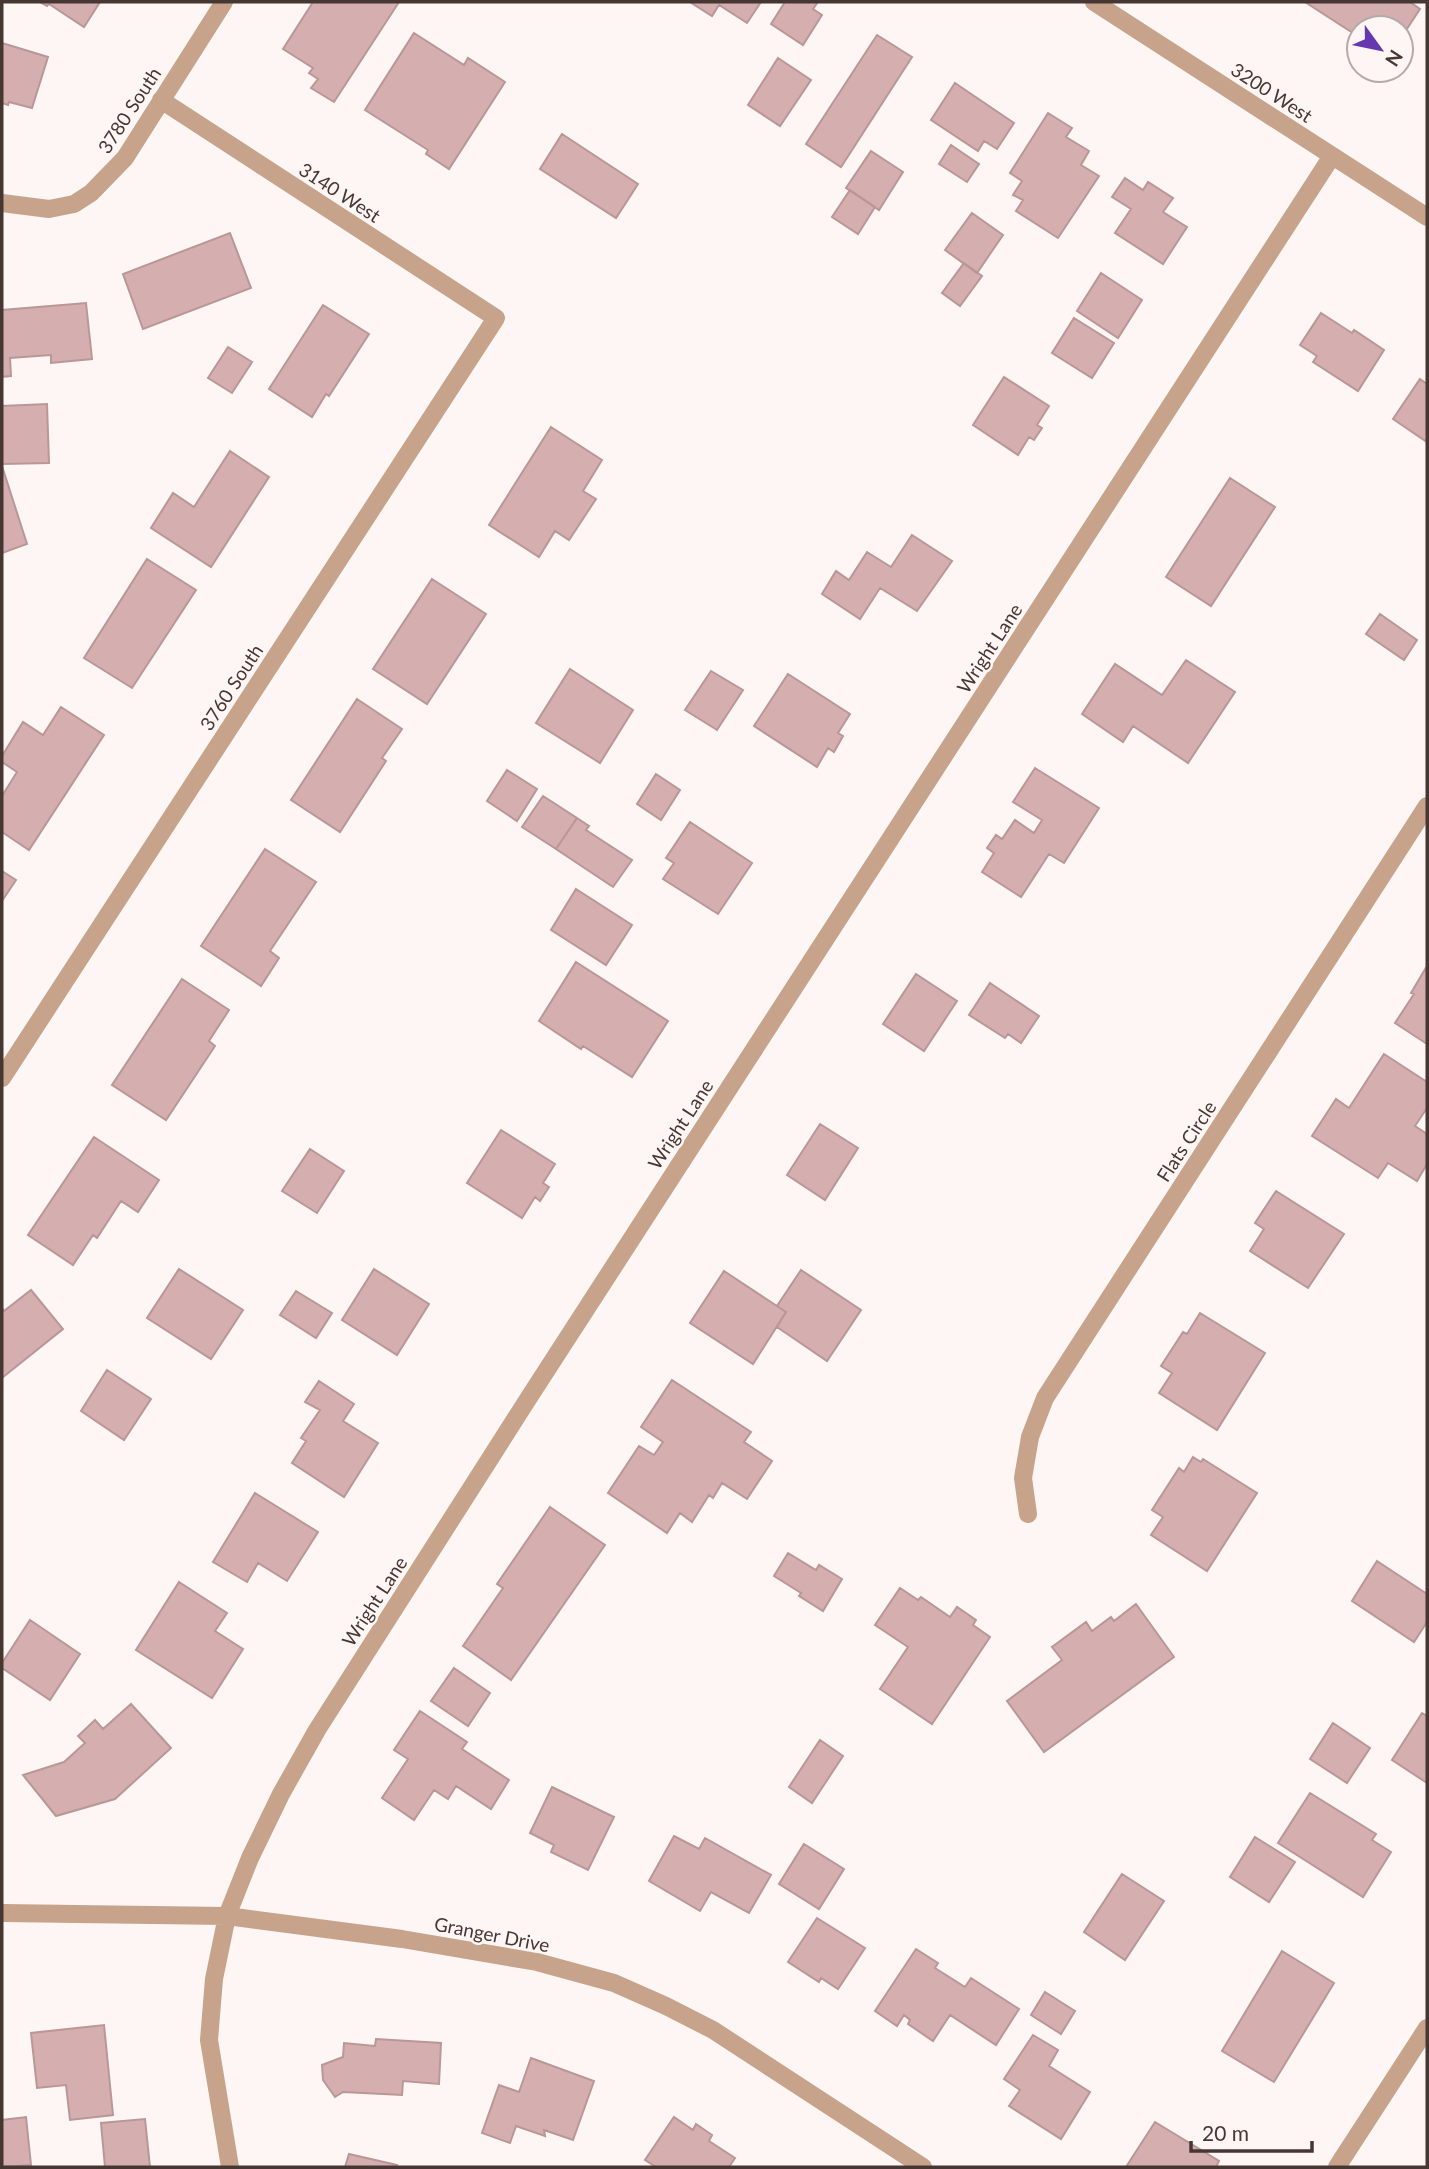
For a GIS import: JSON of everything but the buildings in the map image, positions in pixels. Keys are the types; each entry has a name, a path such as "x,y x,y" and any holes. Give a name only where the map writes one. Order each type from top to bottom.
{"street":[{"name":"3780 South","path":"2,203 49,209 74,204 91,192 125,158 224,2"},
{"name":"3200 West","path":"1094,2 1427,217"},
{"name":"3140 West","path":"161,100 496,318"},
{"name":"Wright Lane","path":"230,2167 209,2040 214,1979 226,1916 256,1847 317,1730 1332,156"},
{"name":"3760 South","path":"2,1079 496,318"},
{"name":"Flats Circle","path":"1028,1514 1023,1478 1030,1437 1045,1398 1427,806"},
{"name":"Granger Drive","path":"2,1913 226,1916 537,1962 614,1983 713,2031 923,2167"},
{"path":"1337,2167 1427,2028"}]}
